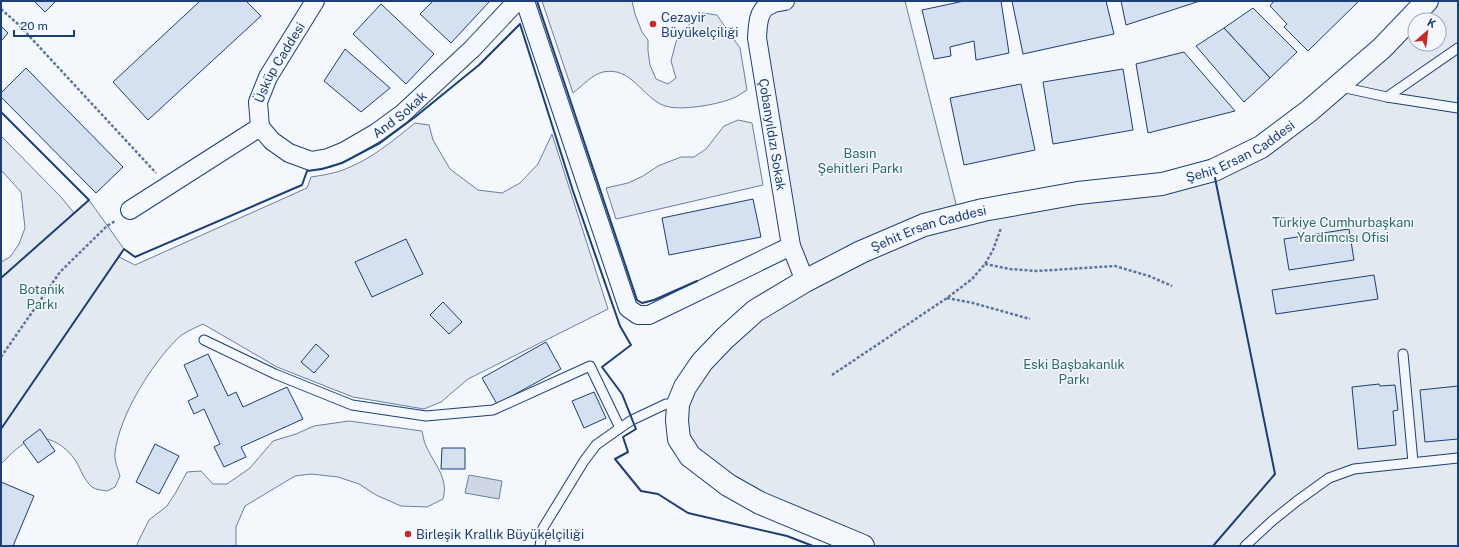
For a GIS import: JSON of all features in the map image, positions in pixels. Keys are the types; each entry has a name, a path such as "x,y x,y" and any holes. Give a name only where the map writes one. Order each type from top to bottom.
{"main road":[{"name":"Şehit Ersan Caddesi","path":"863,546 760,503 728,485 690,456 679,439 677,421 678,404 685,386 702,362 725,338 755,311 805,281 861,252 924,225 982,210 1078,193 1162,184 1214,170 1261,147 1309,111 1382,48 1427,1"}],"street":[{"name":"Üsküp Caddesi","path":"260,127 258,102 268,77 315,1"},
{"name":"And Sokak","path":"260,127 272,141 289,153 311,161 328,158 345,151 376,133 402,114 472,50 517,1"},
{"path":"525,1 628,308 638,315 649,315 790,246"},
{"name":"Çobanyıldızı Sokak","path":"785,1 769,5 762,11 759,19 757,38 790,246 805,281"},
{"path":"130,210 260,127"}],"lane":[{"path":"1387,97 1458,48"},
{"path":"1337,86 1387,97 1458,108"},
{"path":"204,340 275,374 352,405 426,416 493,410 590,366 620,428"},
{"path":"1403,354 1412,462"},
{"path":"540,546 543,528 584,461 596,445 620,428 666,404 678,404"},
{"path":"1245,546 1272,521 1329,478 1354,469 1458,458"}],"path":[{"path":"1,8 19,25 168,186"},
{"path":"832,375 947,298 972,279 986,264 993,250 1010,205"},
{"path":"1,357 60,272 108,226 130,210"},
{"path":"986,264 1010,270 1037,271 1115,266 1149,276 1172,286"},
{"path":"947,298 973,303 1030,319"}],"green space":[{"path":"542,1 632,1 642,32 648,40 650,65 656,79 668,84 676,78 671,61 676,42 681,32 702,13 717,15 740,48 747,90 733,98 716,103 689,108 672,107 665,106 657,102 629,78 613,71 595,75 573,93"},
{"path":"785,1 905,1 959,216 1162,184 1261,147 1407,19 1407,52 1447,52 1447,12 1414,12 1427,1 1458,1 1458,546 852,546 690,456 685,387 805,281 759,19"},
{"path":"738,120 752,123 763,185 616,219 606,188 628,183 643,176 658,166 681,157 694,157 706,149 724,126"},
{"name":"Botanik Parkı","path":"415,123 429,125 433,140 450,169 478,190 502,193 520,183 538,164 552,134 608,309 468,379 441,402 424,409 353,397 277,367 203,324 186,332 177,339 157,363 138,392 123,423 118,439 115,456 120,476 115,487 107,491 92,487 72,455 61,445 48,439 34,439 23,444 1,464 1,262 10,257 19,244 25,228 21,192 1,170 1,136 61,197 74,213 89,200 124,249 119,257 135,265 307,188 311,177 326,175 359,163 384,147"},
{"path":"349,421 422,431 429,453 440,471 444,484 443,499 427,507 401,506 376,495 359,484 338,477 311,474 295,476 245,506 236,527 236,546 137,546 149,520 167,506 187,472 201,471 213,484 227,484 250,468 273,441 296,434 314,426"}],"shaded area":[{"path":"469,475 502,481 499,499 465,493"}],"building":[{"path":"34,1 56,1 45,12"},
{"path":"200,1 246,1 261,16 148,120 113,82"},
{"path":"433,1 489,2 451,43 420,14"},
{"path":"964,1 1001,1 1009,53 976,60 974,41 950,47 951,56 934,59 922,10"},
{"path":"1012,1 1106,1 1114,34 1023,54"},
{"path":"1121,1 1200,1 1126,25"},
{"path":"1274,1 1359,1 1308,51 1284,27 1287,24 1270,6"},
{"path":"381,4 434,54 406,84 353,34"},
{"path":"1253,8 1297,52 1270,78 1224,28"},
{"path":"1,26 8,33 1,41"},
{"path":"1224,28 1270,78 1244,102 1196,46"},
{"path":"345,49 390,88 361,112 324,81"},
{"path":"1184,52 1235,111 1148,133 1136,64"},
{"path":"26,68 123,167 96,193 1,97 1,93"},
{"path":"1123,69 1133,130 1053,144 1043,82"},
{"path":"1021,84 1035,150 964,165 950,98"},
{"path":"753,199 761,237 669,255 662,218"},
{"path":"1349,229 1354,260 1289,270 1284,239"},
{"path":"406,239 423,274 372,297 355,262"},
{"path":"1374,275 1378,299 1276,314 1272,290"},
{"path":"443,302 462,322 449,334 430,315"},
{"path":"546,342 561,369 497,404 482,378"},
{"path":"316,344 329,356 314,373 301,362"},
{"path":"208,354 228,396 236,392 243,407 287,387 303,419 241,447 246,457 224,467 214,447 220,444 204,409 194,414 188,401 198,396 184,365"},
{"path":"1379,384 1380,386 1395,385 1398,410 1393,411 1396,445 1358,449 1352,387"},
{"path":"1458,386 1458,439 1425,442 1420,390"},
{"path":"594,392 606,418 584,428 572,401"},
{"path":"40,429 55,451 38,463 23,442"},
{"path":"155,444 179,456 159,494 136,482"},
{"path":"442,448 465,448 465,469 441,469"},
{"path":"1,482 34,496 13,546 1,546"}],"wall":[{"path":"537,1 637,300 642,303 654,300 697,281"},
{"path":"1,429 124,249 135,257 302,185 307,171 322,169 342,163 380,143 415,117 479,65 520,24 573,191 620,326 631,345 602,367 622,394 636,429 623,437 628,452 615,459 641,491 658,494 688,513 787,536 813,546"},
{"path":"1,112 89,200 1,278"},
{"path":"1213,546 1275,474 1215,178"}],"place":[{"name":"Cezayir Büyükelçiliği","path":"653,24"},
{"name":"Birleşik Krallık Büyükelçiliği","path":"408,534"}],"park label":[{"name":"Basın Şehitleri Parkı","path":"860,160"},
{"name":"Türkiye Cumhurbaşkanı Yardımcısı Ofisi","path":"1343,230"},
{"name":"Eski Başbakanlık Parkı","path":"1074,372"}]}
